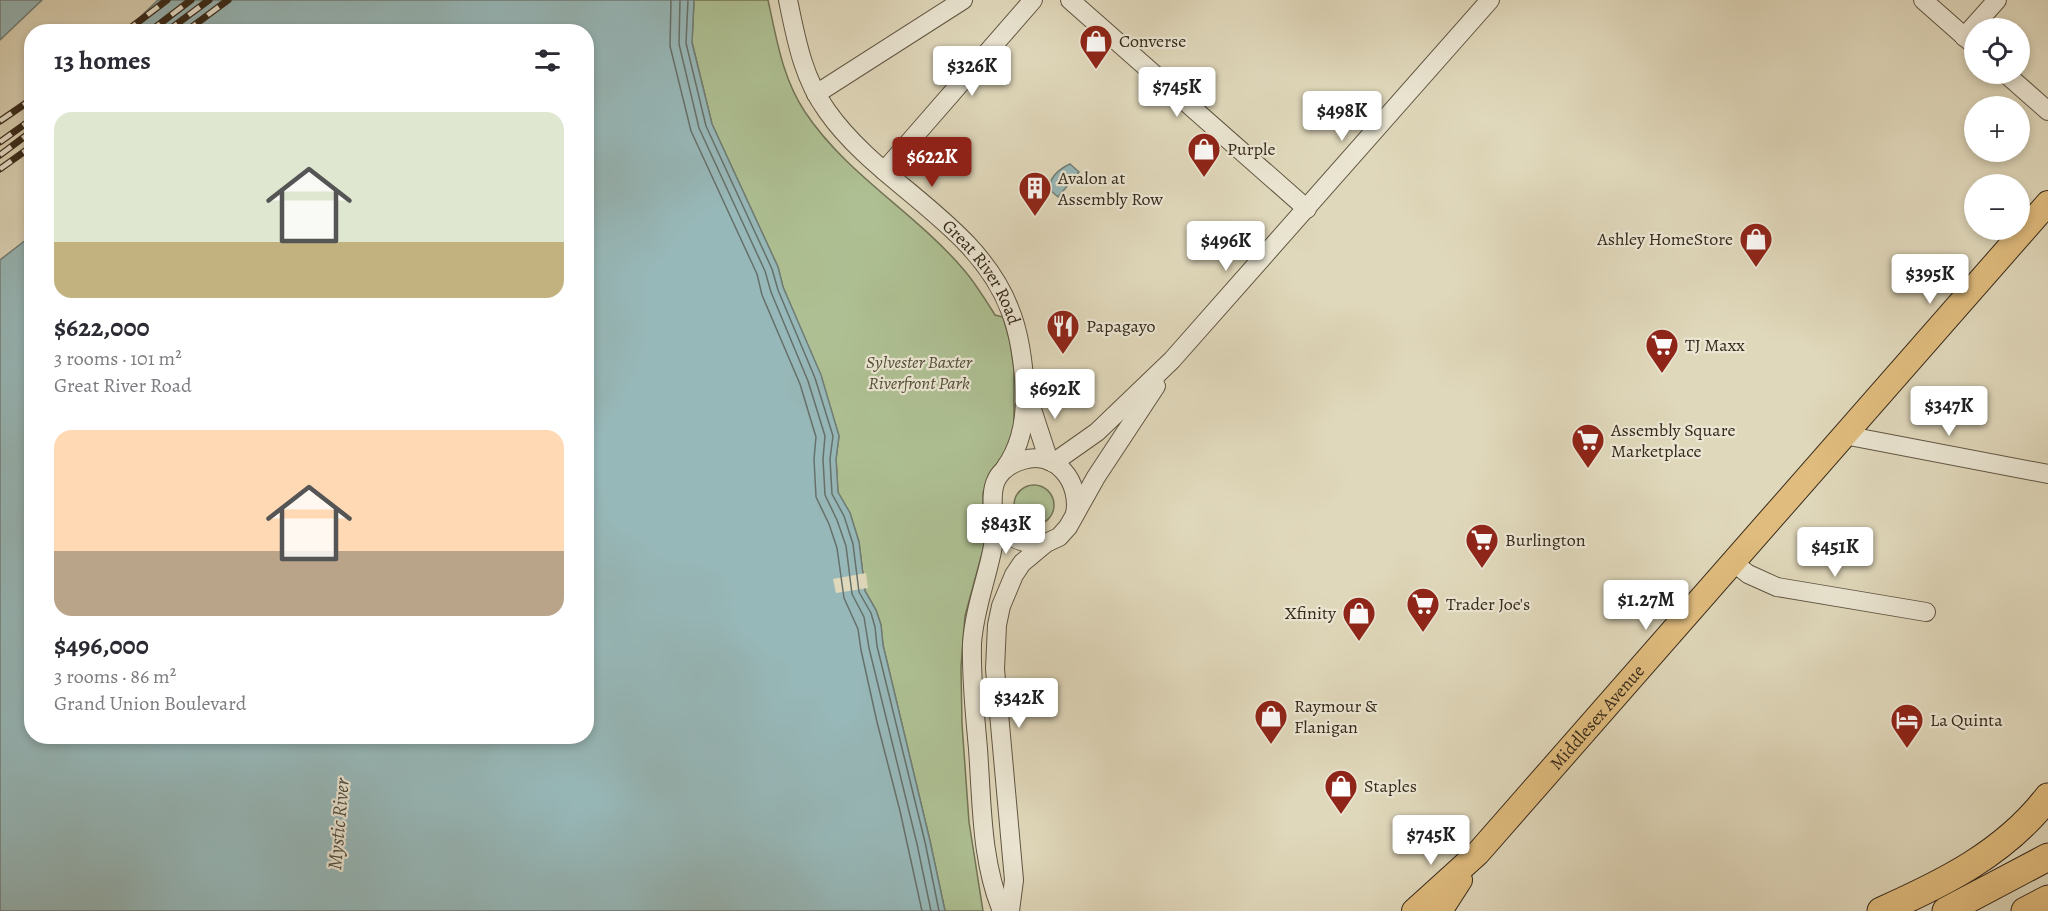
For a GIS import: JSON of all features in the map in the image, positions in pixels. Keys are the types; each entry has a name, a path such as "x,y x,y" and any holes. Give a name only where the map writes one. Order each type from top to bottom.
{"highway":[{"path":"1881,911 1934,886 1984,858 2021,829 2048,797"},
{"path":"1946,911 2048,856"},
{"path":"2025,911 2048,899"}],"main road":[{"name":"Middlesex Avenue","path":"1414,911 1478,853 2048,203"},
{"name":"Middlesex Avenue","path":"1440,911 1478,853"}],"street":[{"name":"Great River Road","path":"788,0 801,59 816,94 826,110 848,137 966,243 991,274 1010,308 1016,327 1025,389 1051,462"},
{"path":"816,94 963,0"},
{"path":"884,171 1032,0"},
{"path":"1070,0 1307,209"},
{"path":"1051,462 1097,432 1172,360 1490,0"},
{"path":"1923,0 1964,37"},
{"path":"1984,18 1996,0"},
{"path":"2017,84 2048,111"},
{"path":"1010,911 1014,880 994,669 994,647 1001,606 1014,575 1022,563 1046,543 1064,532 1096,477 1172,360"},
{"name":"Great River Road","path":"1003,471 1013,457 1022,435 1025,389"},
{"path":"1844,435 2048,474"},
{"path":"1002,911 992,881 984,831 973,674 975,625 994,544 992,492 1003,471 1013,464 1036,458 1051,462 1063,470 1076,491 1075,515"},
{"path":"993,515 1009,536 1020,542 1046,543"},
{"path":"1734,563 1748,574 1777,587 1926,612"}],"green space":[{"name":"Sylvester Baxter Riverfront Park","path":"694,0 768,0 778,44 791,85 805,112 822,135 861,175 945,249 964,270 995,315 1003,317 1014,369 1014,427 1007,453 992,473 983,493 984,546 965,616 961,667 962,724 969,822 983,911 945,911 883,645 881,625 876,610 865,591 859,542 850,513 838,493 836,459 839,436 821,376 783,287 778,267 712,124 692,42"},
{"path":"1034,485 1042,486 1048,491 1053,497 1053,513 1048,519 1042,524 1034,525 1026,524 1020,519 1015,513 1014,505 1015,497 1020,491 1026,486"}],"water":[{"path":"0,0 42,0 0,40"},
{"name":"Mystic River","path":"158,0 694,0 692,43 712,124 778,267 783,287 821,375 839,436 836,459 838,492 850,513 859,542 865,591 876,610 881,625 883,645 945,911 0,911 0,260 24,241 24,744 594,744 594,24 134,24"},
{"path":"1070,164 1079,172 1058,197 1049,189 1051,180"}],"pier":[{"path":"866,573 868,588 836,593 833,579"}],"railway":[{"path":"136,24 167,0"},
{"path":"160,24 191,0"},
{"path":"177,24 209,0"},
{"path":"196,24 228,0"},
{"path":"0,121 24,104"},
{"path":"0,142 24,125"},
{"path":"0,155 24,137"},
{"path":"0,169 24,152"}],"place":[{"name":"Converse","path":"1096,70"},
{"name":"Purple","path":"1204,178"},
{"name":"Avalon at Assembly Row","path":"1035,217"},
{"name":"Ashley HomeStore","path":"1756,268"},
{"name":"Papagayo","path":"1063,355"},
{"name":"TJ Maxx","path":"1662,374"},
{"name":"Assembly Square Marketplace","path":"1588,469"},
{"name":"Burlington","path":"1482,569"},
{"name":"Trader Joe's","path":"1423,633"},
{"name":"Xfinity","path":"1359,642"},
{"name":"Raymour & Flanigan","path":"1271,745"},
{"name":"La Quinta","path":"1907,749"},
{"name":"Staples","path":"1341,815"}]}
